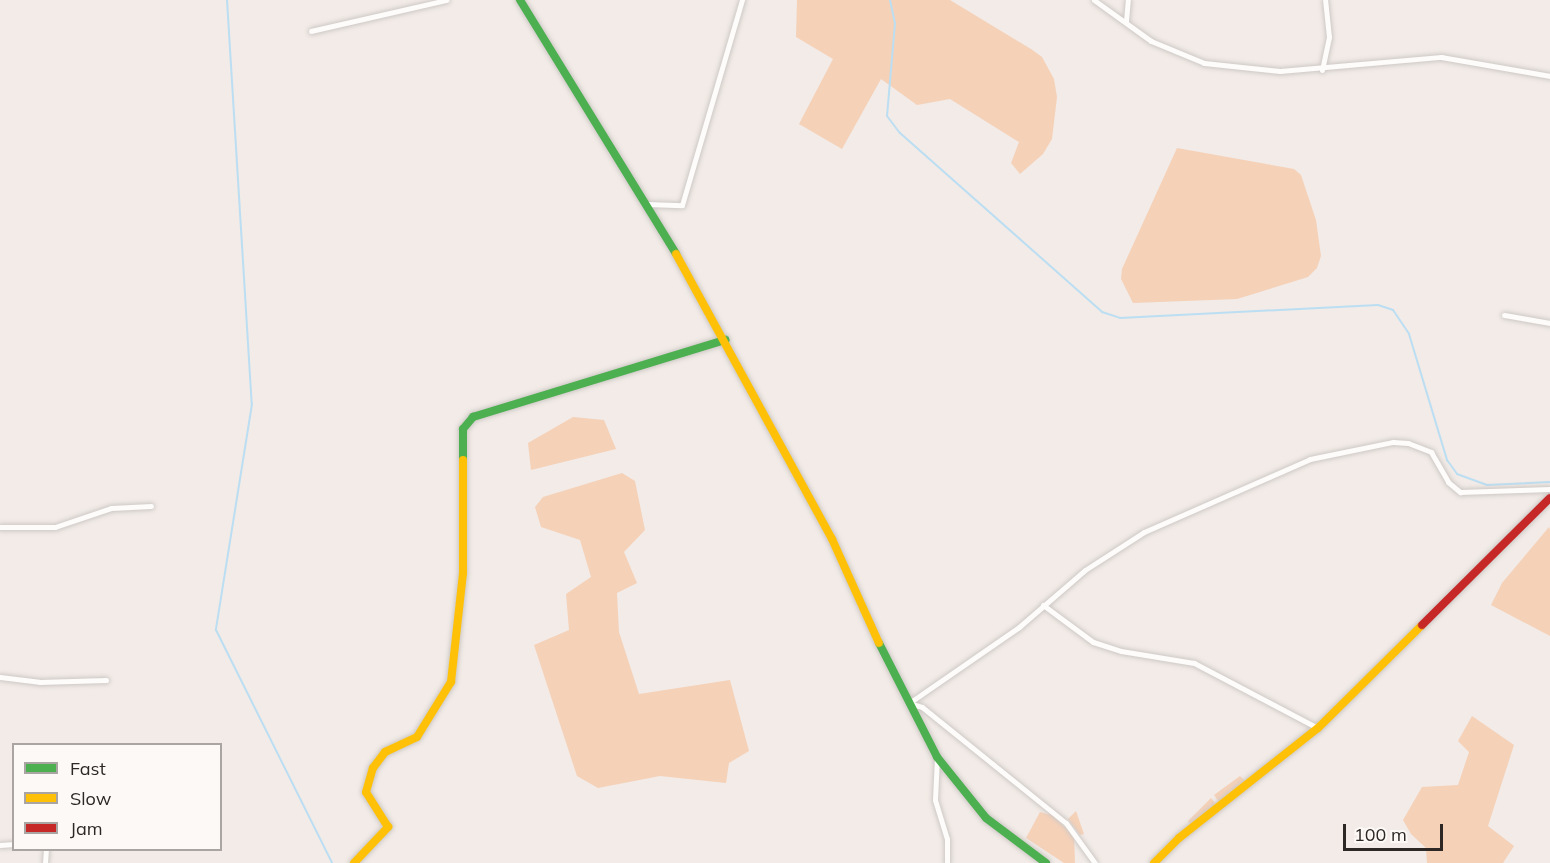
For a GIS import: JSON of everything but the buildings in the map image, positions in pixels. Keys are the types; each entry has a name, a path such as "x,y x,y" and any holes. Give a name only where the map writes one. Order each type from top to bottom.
{"street":[{"path":"311,31 446,0"},
{"path":"520,0 647,204 725,340 846,566 909,703 937,757 986,818 1046,863"},
{"path":"647,204 681,205 742,0"},
{"path":"1094,0 1151,41 1204,63 1246,70 1322,70 1441,57 1550,76"},
{"path":"1126,21 1128,0"},
{"path":"1322,70 1329,37 1325,0"},
{"path":"1504,315 1550,324"},
{"path":"354,863 388,827 366,792 373,768 385,752 417,737 451,682 463,573 463,429 467,423 473,417 725,340"},
{"path":"909,703 1043,605 1085,570 1143,532 1310,459 1394,442 1408,443 1431,452 1448,482 1460,492 1550,489"},
{"path":"1154,863 1179,838 1318,728 1550,498"},
{"path":"0,527 55,527 111,508 151,506"},
{"path":"1043,605 1093,642 1121,651 1194,663 1318,728"},
{"path":"0,677 39,682 106,680"},
{"path":"909,703 922,707 1066,823 1095,863"},
{"path":"937,757 935,800 947,839 947,863"}],"shaded area":[{"path":"797,0 950,0 1042,57 1054,79 1057,97 1052,139 1043,154 1020,174 1011,163 1019,142 950,99 917,105 881,79 842,149 799,124 833,59 796,37"},
{"path":"1177,148 1294,169 1301,175 1316,220 1321,256 1317,268 1308,277 1237,299 1133,303 1121,279 1122,269"},
{"path":"573,417 604,420 616,449 531,470 528,443"},
{"path":"622,473 635,481 645,530 624,552 637,583 617,593 619,632 639,694 730,680 749,751 729,763 726,783 660,776 598,788 577,776 534,645 569,630 566,594 591,577 580,540 541,527 535,507 543,497"},
{"path":"1549,527 1550,636 1491,605 1502,583"},
{"path":"1472,716 1514,745 1488,826 1514,846 1503,863 1427,863 1426,848 1411,834 1403,820 1422,787 1458,785 1469,752 1458,741"},
{"path":"1240,776 1245,781 1219,802 1214,795"},
{"path":"1211,798 1216,804 1190,824 1188,821"},
{"path":"1076,811 1084,834 1080,835 1068,819"},
{"path":"1040,812 1052,815 1074,836 1075,863 1064,863 1026,838"}],"waterway":[{"path":"227,0 252,404 216,630 332,863"},
{"path":"890,0 895,23 887,116 900,133 1102,312 1120,318 1378,305 1393,310 1409,334 1447,460 1457,474 1487,485 1550,482"}],"traffic: fast":[{"path":"520,0 676,254"},
{"path":"463,460 463,429 473,417 725,340"},
{"path":"879,643 937,757 986,818 1046,863"}],"traffic: slow":[{"path":"676,254 832,539 879,643"},
{"path":"354,863 388,827 366,792 373,768 385,752 417,737 451,682 463,573 463,460"},
{"path":"1154,863 1179,838 1318,728 1422,625"}],"traffic: jam":[{"path":"1422,625 1550,498"}]}
